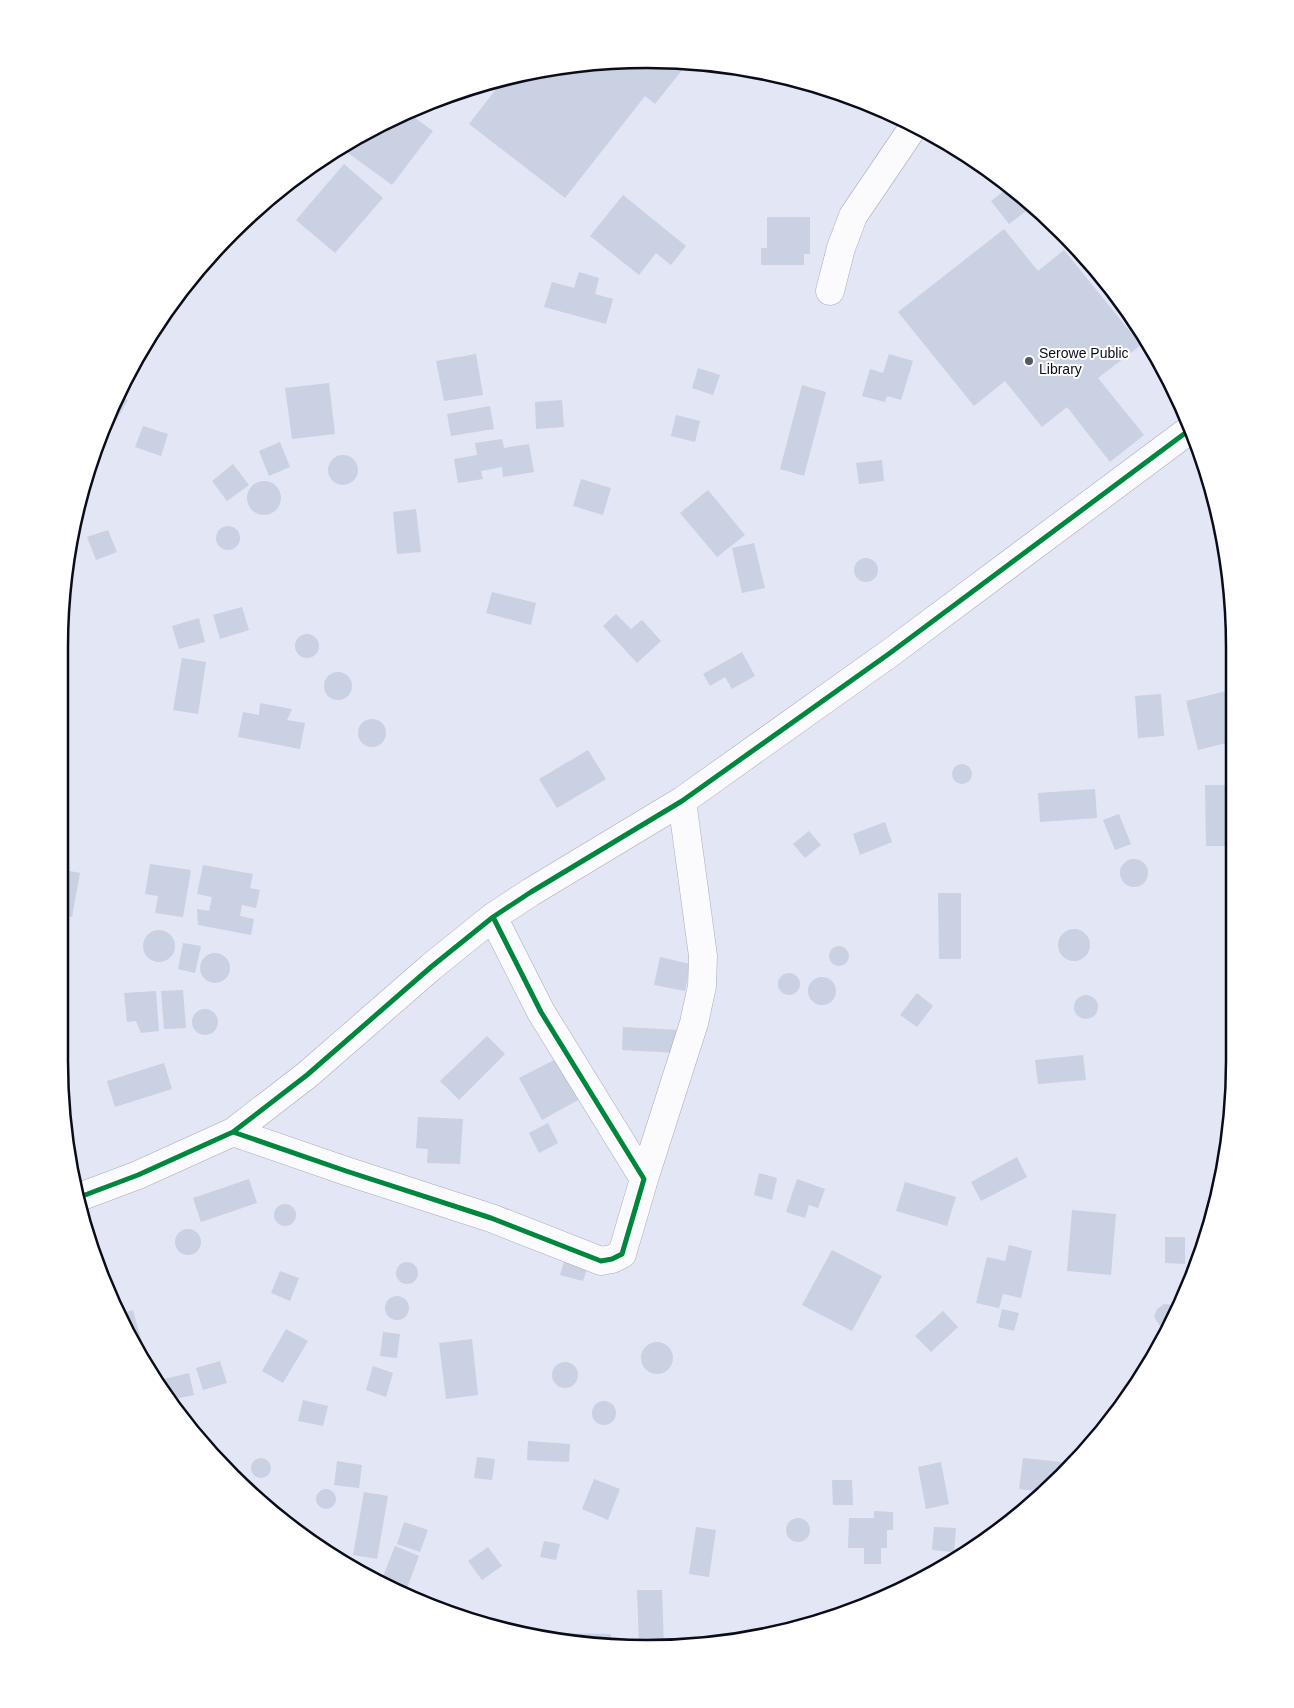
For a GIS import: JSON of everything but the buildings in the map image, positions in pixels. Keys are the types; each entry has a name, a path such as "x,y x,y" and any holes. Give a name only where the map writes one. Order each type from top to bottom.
{"street":[{"path":"830,291 841,248 853,216 911,131"},
{"path":"84,1195 138,1175 233,1132 307,1075 431,967 493,917 682,800 890,654 1185,433"},
{"path":"233,1132 490,1218 601,1261 612,1259 622,1254 694,1023 702,986 703,956 682,800"},
{"path":"493,917 541,1012 644,1179"}],"cycle path":[{"path":"84,1195 138,1175 233,1132 307,1075 431,967 493,917 682,801 890,653 1185,433"},
{"path":"233,1132 491,1218 601,1261 612,1259 622,1254 644,1179 541,1012 493,917"}],"place":[{"name":"Serowe Public Library","path":"1029,361"}]}
